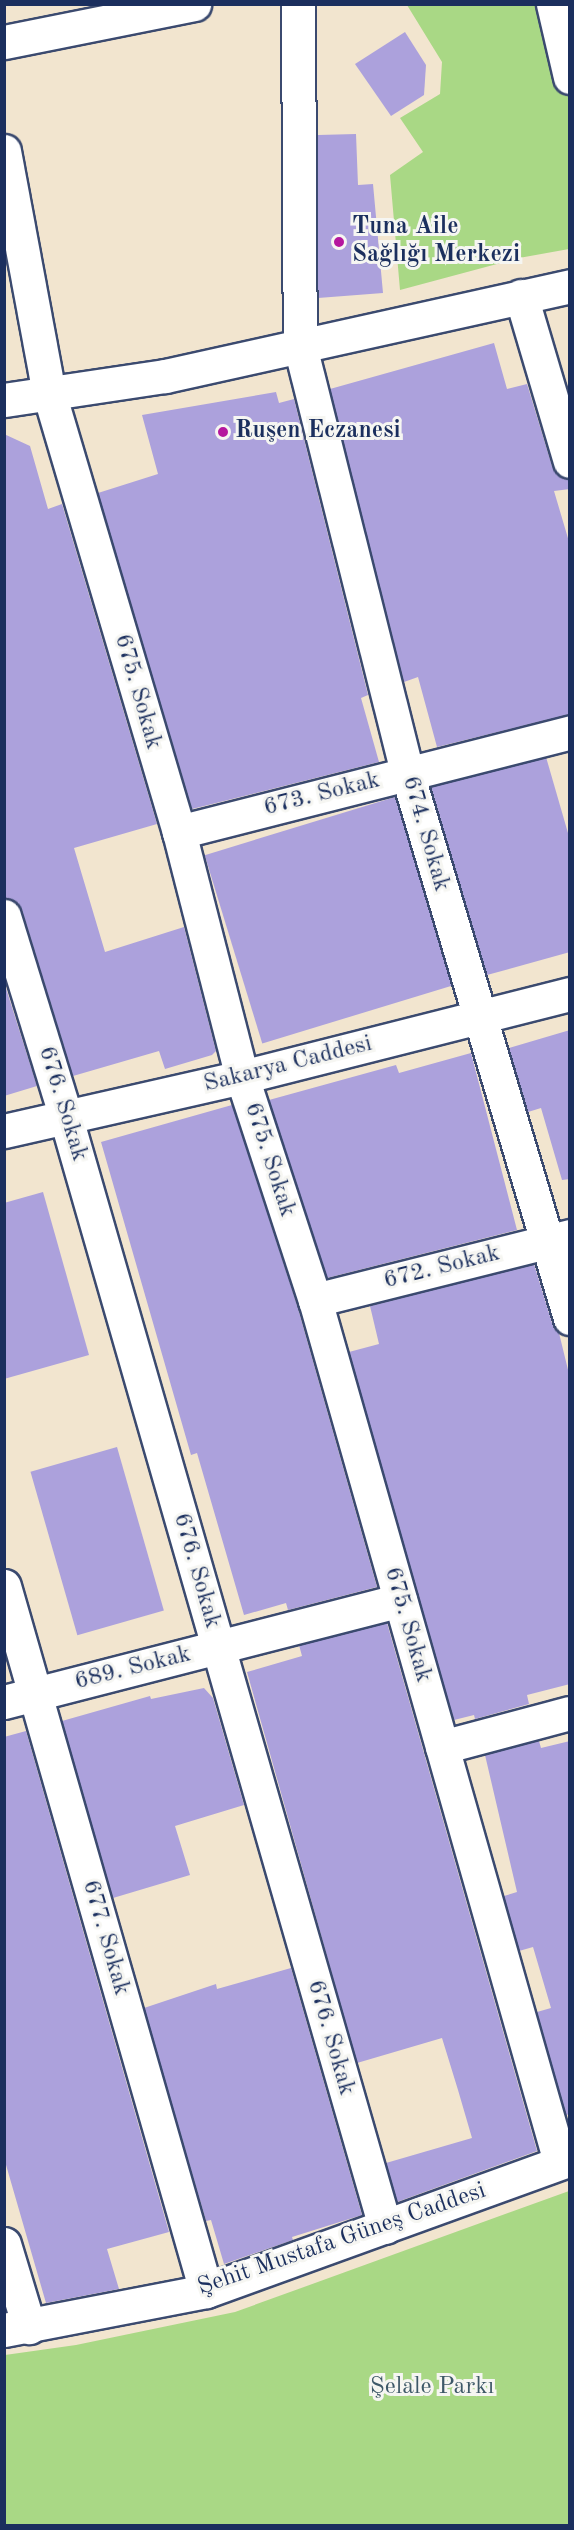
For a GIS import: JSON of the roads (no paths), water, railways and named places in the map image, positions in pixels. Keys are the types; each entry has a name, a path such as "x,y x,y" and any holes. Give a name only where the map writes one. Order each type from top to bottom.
{"street":[{"path":"4,42 194,4"},
{"name":"674. Sokak","path":"298,4 300,346 407,773 478,1018 558,1239 570,1318"},
{"path":"553,4 570,76"},
{"name":"675. Sokak","path":"6,171 49,393 179,832 242,1077 315,1300 442,1747 565,2161"},
{"path":"4,400 165,376 570,285"},
{"path":"521,296 570,461"},
{"name":"673. Sokak","path":"179,832 570,732"},
{"name":"676. Sokak","path":"4,916 66,1118 385,2227"},
{"name":"Sakarya Caddesi","path":"4,1131 242,1077 570,994"},
{"name":"672. Sokak","path":"315,1300 558,1239"},
{"name":"677. Sokak","path":"4,1586 20,1698 206,2291"},
{"name":"689. Sokak","path":"20,1698 400,1600"},
{"path":"442,1747 570,1713"},
{"name":"Şehit Mustafa Güneş Caddesi","path":"17,2329 206,2291 565,2161"},
{"path":"4,2244 17,2329"}],"place":[{"name":"Tuna Aile Sağlığı Merkezi","path":"339,242"},
{"name":"Ruşen Eczanesi","path":"223,432"}],"park label":[{"name":"Şelale Parkı","path":"432,2388"}]}
